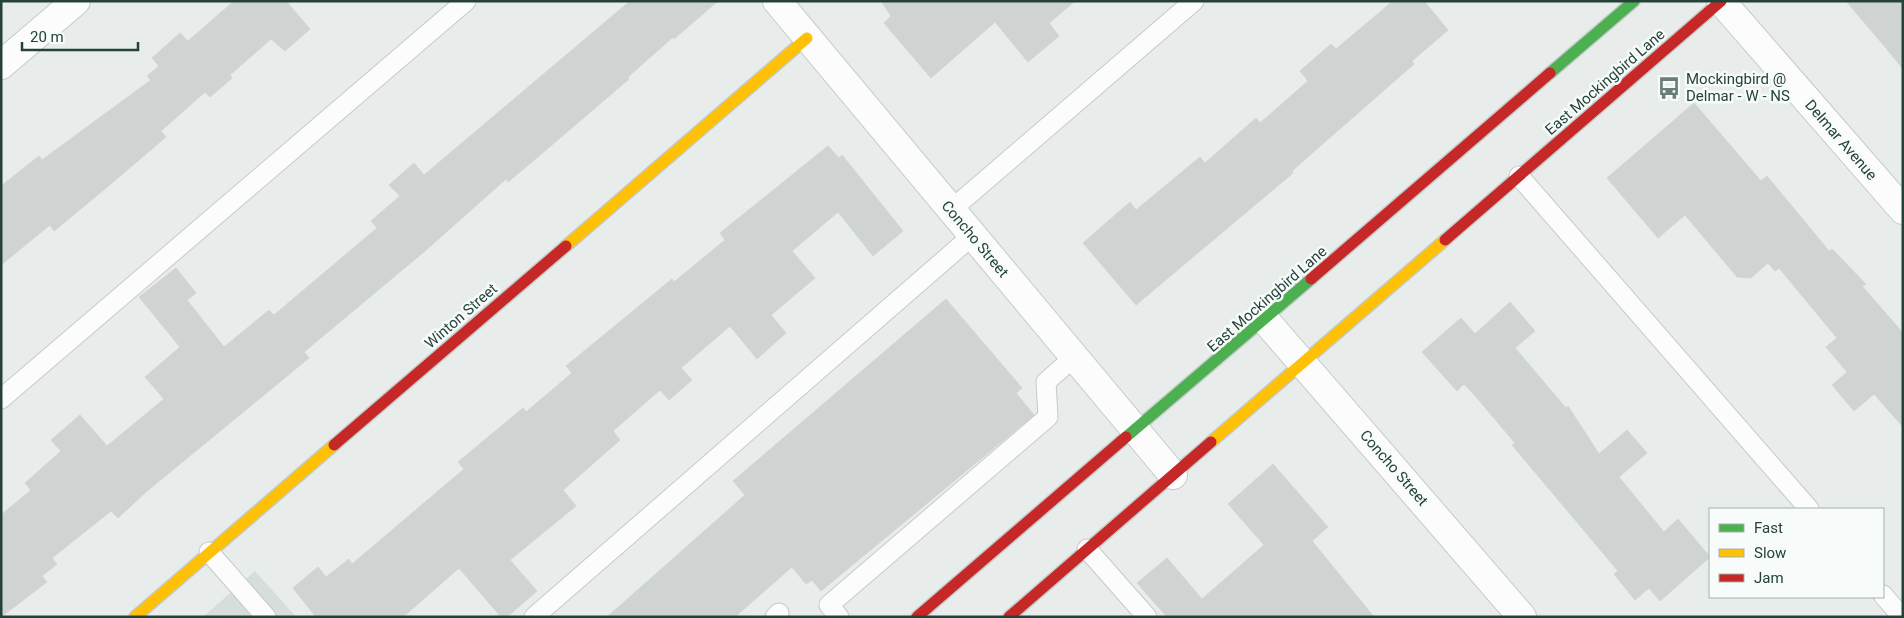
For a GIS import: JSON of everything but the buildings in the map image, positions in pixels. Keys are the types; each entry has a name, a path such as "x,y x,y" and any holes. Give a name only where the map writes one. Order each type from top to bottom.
{"main road":[{"name":"East Mockingbird Lane","path":"917,617 1265,320 1634,1"},
{"name":"East Mockingbird Lane","path":"1009,617 1721,1"},
{"name":"Winton Street","path":"134,617 807,38"}],"street":[{"path":"1,65 76,1"},
{"name":"Concho Street","path":"777,1 1173,475"},
{"name":"Delmar Avenue","path":"1721,1 1903,210"},
{"name":"Concho Street","path":"1265,320 1522,617"}],"lane":[{"path":"1,399 466,1"},
{"path":"951,210 1194,1"},
{"path":"1519,176 1808,508"},
{"path":"534,617 972,236"},
{"path":"839,617 829,605 1048,417 1046,382 1074,357"},
{"path":"1087,549 1147,617"},
{"path":"210,552 266,617"},
{"path":"1884,596 1902,617"}],"shaded area":[{"path":"255,571 296,617 203,617"}],"traffic: fast":[{"path":"1550,73 1634,1"},
{"path":"1126,437 1311,279"}],"traffic: slow":[{"path":"566,246 807,38"},
{"path":"1211,442 1445,240"},
{"path":"135,617 334,445"}],"traffic: jam":[{"path":"1445,240 1721,1"},
{"path":"1311,279 1550,73"},
{"path":"334,445 566,246"},
{"path":"917,617 1126,437"},
{"path":"1009,617 1211,442"}],"place":[{"name":"Mockingbird @ Delmar - W - NS","path":"1669,88"}]}
